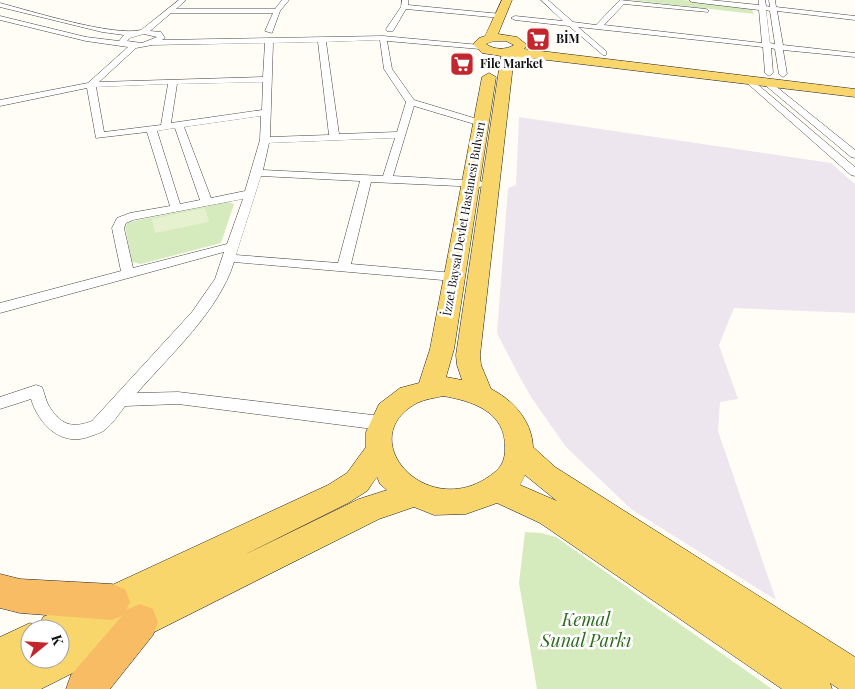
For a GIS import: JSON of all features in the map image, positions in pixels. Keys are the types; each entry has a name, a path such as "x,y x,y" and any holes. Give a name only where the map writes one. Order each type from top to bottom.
{"highway":[{"path":"0,591 20,596 126,612 85,689"}],"main road":[{"path":"507,0 502,16 484,42 512,51 750,81 783,74 855,83"},
{"name":"İzzet Baysal Devlet Hastanesi Bulvarı","path":"480,392 473,377 468,355 516,14"},
{"name":"İzzet Baysal Devlet Hastanesi Bulvarı","path":"430,387 440,354 472,183 491,63 484,42"},
{"path":"512,51 603,53 855,93"},
{"path":"512,51 516,58 540,54"},
{"path":"2,689 126,612 346,490 357,482 380,438 387,413 401,400 417,390 430,387 456,386 480,392 504,408 512,418 519,435 520,452 516,465 508,478 497,489 466,501 448,503 430,500 414,494 390,476 383,465 380,438"},
{"path":"520,452 545,476 567,492 855,678"},
{"path":"497,489 551,513 814,689"},
{"path":"70,625 126,612 370,509 414,494"},
{"path":"0,655 20,646"}],"street":[{"path":"144,32 183,0"},
{"path":"0,403 36,391 43,412 68,433 81,433 98,426 123,400 196,315 222,279 257,173 265,140 268,79 266,34 286,0"},
{"path":"544,0 603,53"},
{"path":"692,0 773,4 855,18"},
{"path":"598,27 623,1 718,13"},
{"path":"382,34 394,30 404,3 502,16"},
{"path":"0,4 102,30 132,34 144,32 168,34"},
{"path":"762,4 768,78 855,155"},
{"path":"773,4 783,74"},
{"path":"227,11 233,5"},
{"path":"170,11 278,11"},
{"path":"516,14 573,25 855,55"},
{"path":"754,17 763,18"},
{"path":"0,18 86,39 134,45 266,34 322,39 382,34 484,42"},
{"path":"266,34 278,31"},
{"path":"124,44 122,40 132,34"},
{"path":"150,43 161,38 158,34"},
{"path":"382,34 388,69 411,102 480,123"},
{"path":"322,39 334,137"},
{"path":"90,85 134,45"},
{"path":"0,103 90,85 268,79"},
{"path":"165,128 174,81"},
{"path":"750,81 855,173"},
{"path":"90,85 100,136 267,112"},
{"path":"387,179 411,102"},
{"path":"179,126 207,202"},
{"path":"152,129 176,208"},
{"path":"265,140 401,134"},
{"path":"842,162 855,161"},
{"path":"257,173 491,184"},
{"path":"344,266 366,178"},
{"path":"128,273 118,228 121,221 130,217 250,194"},
{"path":"0,308 128,273 232,252 454,277"},
{"path":"123,400 178,398 380,438"}],"shaded area":[{"path":"519,117 831,163 855,184 855,313 734,308 719,345 738,399 720,402 718,431 776,600 631,509 566,447 531,397 518,374 497,333 508,188 516,185"}],"green space":[{"path":"631,0 682,0 751,8 754,14"},
{"path":"228,202 234,204 221,243 141,264 132,262 125,226 129,222"},
{"path":"205,208 209,222 155,233 152,219"},
{"name":"Kemal Sunal Parkı","path":"525,532 541,533 556,537 772,689 537,689 519,583"}],"place":[{"name":"BİM","path":"538,39"},
{"name":"File Market","path":"462,64"}]}
